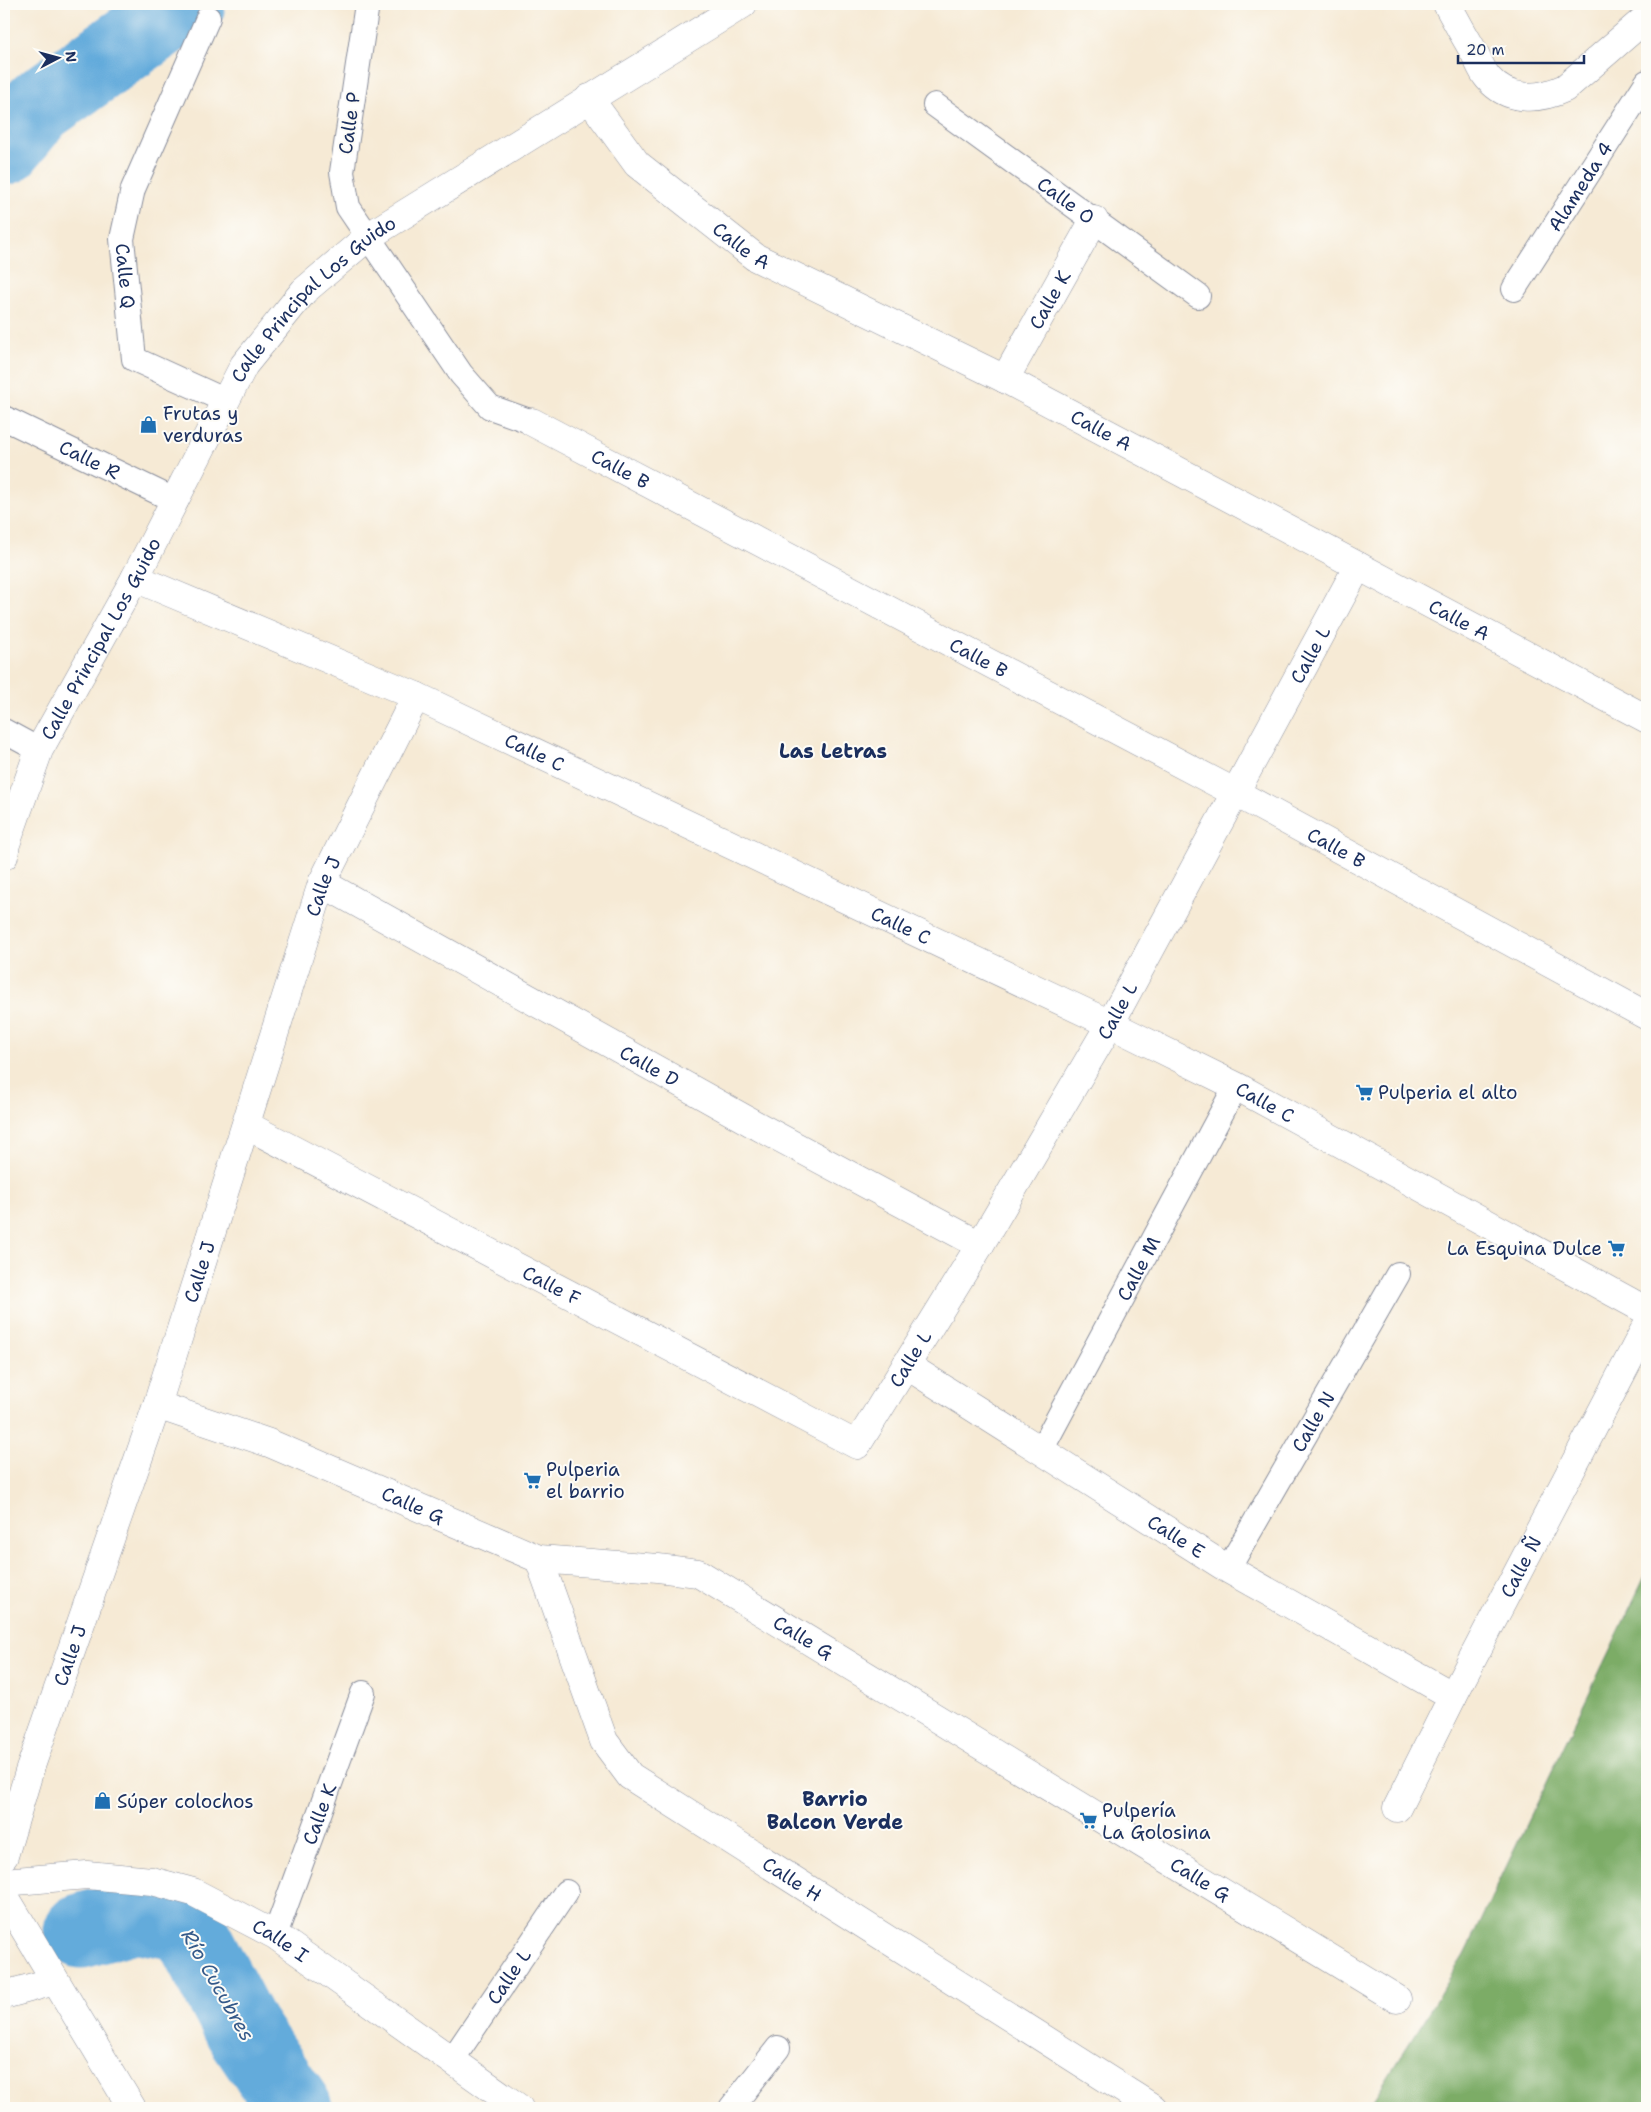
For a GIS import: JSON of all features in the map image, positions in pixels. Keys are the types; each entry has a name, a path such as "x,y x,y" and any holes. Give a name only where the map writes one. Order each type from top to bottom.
{"street":[{"name":"Calle Principal Los Guido","path":"4,856 6,844 39,750 176,501 244,365 304,292 369,236 743,4"},
{"path":"1447,4 1488,78 1500,89 1532,98 1550,95 1565,88 1647,17"},
{"name":"Calle A","path":"589,98 637,164 755,256 1005,379 1647,719"},
{"name":"Calle K","path":"1005,379 1094,220"},
{"name":"Calle B","path":"532,422 1234,792 1647,1016"},
{"name":"Calle L","path":"857,1445 980,1244 1110,1024 1358,566"},
{"name":"Calle C","path":"135,578 416,696 1110,1024 1236,1086 1647,1311"},
{"name":"Calle J","path":"4,1856 29,1772 157,1404 322,883 416,696"},
{"name":"Calle D","path":"322,883 754,1124 980,1244"},
{"name":"Calle F","path":"246,1124 857,1445"},
{"name":"Calle Ñ","path":"1397,1808 1453,1696 1647,1325"},
{"name":"Calle E","path":"906,1365 1228,1569 1453,1696"},
{"name":"Calle G","path":"157,1404 269,1443 539,1559 698,1573 1397,1999"},
{"name":"Calle H","path":"539,1559 604,1741 630,1776 1153,2108"},
{"name":"Calle I","path":"4,1882 87,1875 152,1881 194,1892 275,1935 519,2108"},
{"path":"4,1895 132,2108"},
{"path":"4,1995 55,1981"}],"lane":[{"name":"Calle P","path":"366,4 342,172 348,207 369,236"},
{"name":"Calle Q","path":"208,18 133,189 122,239 134,359 226,401"},
{"name":"Alameda 4","path":"1514,289 1647,82"},
{"name":"Calle O","path":"935,105 1198,296"},
{"name":"Calle B","path":"369,236 461,374 490,407 532,422"},
{"name":"Calle R","path":"4,418 176,501"},
{"path":"4,731 39,750"},
{"name":"Calle M","path":"1041,1450 1236,1086"},
{"name":"Calle N","path":"1228,1569 1398,1274"},
{"name":"Calle K","path":"275,1935 363,1693"},
{"name":"Calle L","path":"452,2060 566,1892"},
{"path":"731,2108 778,2048"}],"green space":[{"path":"1647,1572 1647,2108 1368,2108 1464,1955"}],"waterway":[{"name":"Río Cucubres","path":"4,148 39,106 170,14 188,4"},
{"name":"Río Cucubres","path":"81,1931 135,1915 187,1925 241,2028 295,2108"}],"place":[{"name":"Frutas y verduras","path":"149,424"},
{"name":"Pulperia el alto","path":"1364,1092"},
{"name":"La Esquina Dulce","path":"1616,1248"},
{"name":"Pulperia el barrio","path":"532,1480"},
{"name":"Súper colochos","path":"103,1801"},
{"name":"Pulpería La Golosina","path":"1088,1821"}],"district":[{"name":"Las Letras","path":"833,751"},
{"name":"Barrio Balcon Verde","path":"835,1810"}]}
